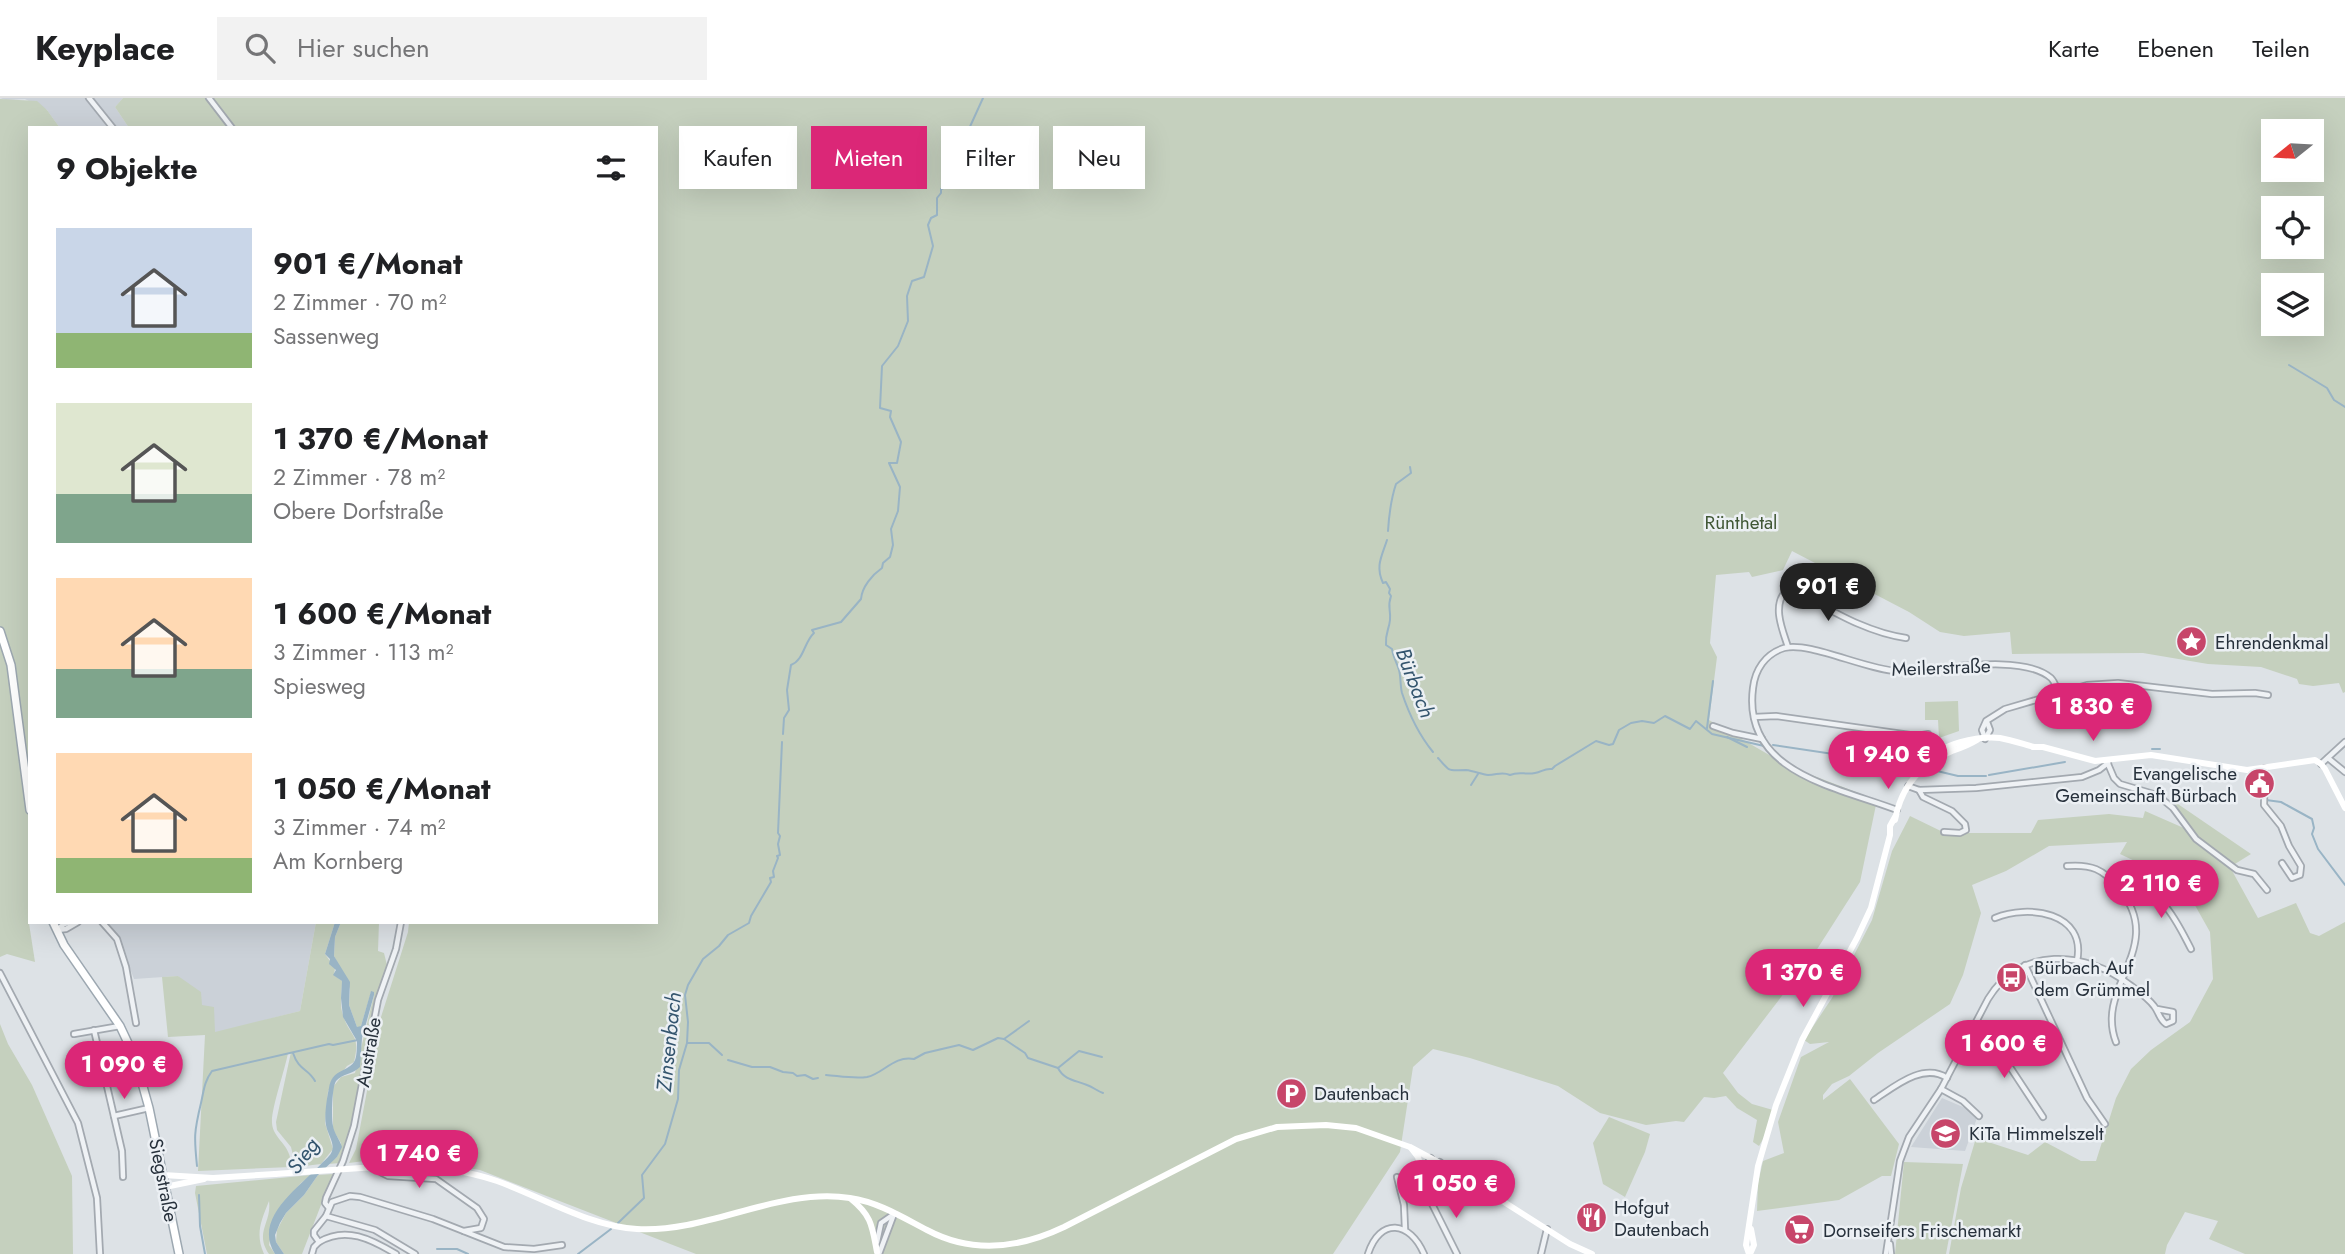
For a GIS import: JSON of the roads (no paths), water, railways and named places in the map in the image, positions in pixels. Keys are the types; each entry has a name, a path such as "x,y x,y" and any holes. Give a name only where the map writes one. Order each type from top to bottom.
{"main road":[{"path":"0,631 11,665 28,795"},
{"name":"Siegstraße","path":"55,926 83,974 120,1026 135,1058 149,1108 179,1254"}],"street":[{"path":"89,98 111,126"},
{"path":"209,98 230,126"},
{"path":"1897,810 1798,774 1778,760 1762,739 1754,717 1752,697 1757,670 1766,658 1788,647 1779,613 1779,601 1785,592 1795,591 1861,626 1886,635 1906,638"},
{"name":"Meilerstraße","path":"1788,647 1808,649 1866,666 1896,671 1983,664 2025,668 2050,677 2058,692"},
{"path":"1989,739 1982,730 1986,722 2005,709 2087,685 2118,683 2211,694 2268,695"},
{"path":"1754,717 1776,716 1917,736 1928,734"},
{"path":"1713,726 1762,739"},
{"path":"1749,1254 1754,1245 1751,1225 1758,1166 1781,1092 1802,1040 1871,908 1897,810 1908,786 1932,756 1967,740 2001,738 2009,742 2108,761 2164,756 2247,771 2315,760 2321,764 2345,808"},
{"path":"2321,764 2345,742"},
{"path":"2328,758 2345,772"},
{"path":"1908,786 1919,790 1976,788 2082,777 2108,761"},
{"path":"2108,761 2114,778 2120,784 2157,795 2173,808 2196,839 2237,870 2254,874 2267,890"},
{"path":"2265,768 2264,805 2281,826 2301,866 2300,875 2292,878 2282,863"},
{"path":"1919,790 1923,797 1952,811 1965,824 1966,830 1960,833 1944,832"},
{"path":"2067,866 2087,865 2113,880 2124,894 2134,920 2136,943 2132,959 2111,1007 2112,1030 2116,1042"},
{"path":"2124,894 2131,890 2143,890 2161,902 2191,949"},
{"path":"1995,918 2025,911 2039,911 2054,916 2076,937 2077,961"},
{"path":"55,926 66,929 75,924"},
{"path":"104,924 117,939 126,967 136,1023"},
{"name":"Austraße","path":"312,1254 319,1242 314,1231 326,1216 329,1208 325,1203 326,1198 355,1126 378,1000 396,949 401,924"},
{"path":"1888,1254 1904,1147 1941,1089 1995,988 2016,969 2025,965 2044,959 2077,961 2123,979 2157,1009"},
{"path":"2025,965 2087,1097 2105,1124"},
{"path":"0,973 78,1122 97,1198 100,1254"},
{"path":"74,1034 120,1026"},
{"path":"94,1031 122,1151 123,1177"},
{"path":"1966,1040 1995,1055 2010,1067 2043,1117"},
{"path":"1874,1100 1904,1081 1923,1073 1941,1073 1947,1077"},
{"path":"1941,1089 1963,1101 1979,1116"},
{"path":"114,1116 149,1108"},
{"path":"163,1175 213,1178 378,1166 416,1166 467,1172 608,1224 637,1229 672,1228 811,1196 849,1198 873,1203 940,1237 986,1246 1022,1244 1038,1239 1236,1139 1287,1126 1344,1126 1410,1146 1570,1244 1592,1254"},
{"path":"1410,1146 1418,1157 1422,1184 1457,1254"},
{"path":"1422,1172 1431,1157"},
{"path":"1429,1197 1430,1181 1440,1162"},
{"path":"378,1166 385,1175 436,1180 477,1208 484,1223 481,1228 464,1231"},
{"path":"1397,1177 1404,1205 1405,1229"},
{"path":"165,1188 213,1178"},
{"path":"329,1208 337,1199 360,1197 433,1219 489,1242 516,1249 562,1245"},
{"path":"849,1198 864,1209 870,1218 878,1253"},
{"path":"878,1253 879,1226 895,1213"},
{"path":"878,1253 895,1213"},
{"path":"326,1216 375,1230 415,1254"},
{"path":"1368,1254 1373,1242 1384,1231 1397,1227 1405,1229 1414,1237 1424,1254"},
{"path":"1541,1254 1547,1229"},
{"path":"319,1242 332,1235 349,1234 361,1236 396,1254"}],"water":[{"path":"334,924 340,924 335,937 334,956 350,982 349,1005 357,1027 361,1026 371,991 374,995 362,1038 360,1067 338,1079 334,1089 332,1122 342,1147 337,1157 286,1213 275,1235 284,1254 275,1254 270,1241 274,1216 291,1193 331,1153 333,1148 325,1121 329,1088 333,1077 351,1065 356,1055 357,1041 343,1017 342,981 333,975 336,970 329,964 330,959 325,954"}],"waterway":[{"name":"Zinsenbach","path":"783,734 784,718 789,710 787,690 791,665 801,655 814,633 812,630 841,622 861,599 868,582 890,557 893,545 891,529 898,511 900,487 889,463 897,463 901,442 890,417 891,411 880,408 882,366 898,346 908,321 907,296 912,281 924,277 933,246 928,225 931,218 937,215 937,198 955,171 953,164 983,98"},
{"path":"2289,365 2327,388 2334,400 2345,407"},
{"name":"Bürbach","path":"1388,531 1396,484 1411,473 1410,467"},
{"name":"Bürbach","path":"1387,540 1379,566 1383,583 1386,582 1391,596 1386,645 1392,649 1400,673 1402,693 1411,716 1433,752"},
{"path":"1707,728 1713,681"},
{"name":"Bürbach","path":"1438,758 1453,770 1488,775 1535,773 1552,769 1596,741 1613,744 1619,730 1631,723 1654,723 1665,716 1690,729 1696,721 1712,734 1764,746"},
{"name":"Bürbach","path":"1727,737 1747,747"},
{"name":"Zinsenbach","path":"618,1223 644,1198 642,1175 665,1144 678,1099 679,1070 687,1043 685,995 688,985 703,959 728,935 749,923 771,882 770,878 774,877 777,856 780,855 778,833 782,742"},
{"name":"Bürbach","path":"1773,745 1860,758 1880,766"},
{"name":"Bürbach","path":"2152,749 2160,749"},
{"name":"Bürbach","path":"1989,775 2065,762"},
{"name":"Bürbach","path":"1937,771 1958,776 1986,776"},
{"path":"1471,785 1478,774"},
{"name":"Bürbach","path":"2268,780 2266,800 2281,802 2312,819 2312,834 2318,849 2345,885"},
{"path":"826,1075 867,1077 895,1062 914,1059 925,1053 959,1045 973,1050 998,1038 1004,1039 1029,1021"},
{"path":"1004,1039 1028,1058 1058,1068 1067,1077 1103,1093"},
{"path":"197,1166 196,1128 205,1086 212,1071 329,1044 358,1040"},
{"path":"687,1043 709,1043 722,1055"},
{"path":"1058,1068 1079,1051 1102,1057"},
{"path":"293,1053 298,1063 315,1081"},
{"path":"728,1060 752,1067 770,1067 797,1076 818,1078"},
{"path":"199,1195 200,1226 205,1254"},
{"name":"Zinsenbach","path":"578,1254 611,1229"},
{"name":"Zinsenbach","path":"437,1249 457,1249 468,1254"}],"place":[{"name":"Ehrendenkmal","path":"2192,642"},
{"name":"Evangelische Gemeinschaft Bürbach","path":"2260,784"},
{"name":"Bürbach Auf dem Grümmel","path":"2011,978"},
{"name":"Dautenbach","path":"1291,1093"},
{"name":"KiTa Himmelszelt","path":"1946,1133"},
{"name":"Hofgut Dautenbach","path":"1591,1218"},
{"name":"Dornseifers Frischemarkt","path":"1800,1230"}],"park label":[{"name":"Rünthetal","path":"1741,522"}],"water label":[{"name":"Sieg","path":"303,1156"}]}
